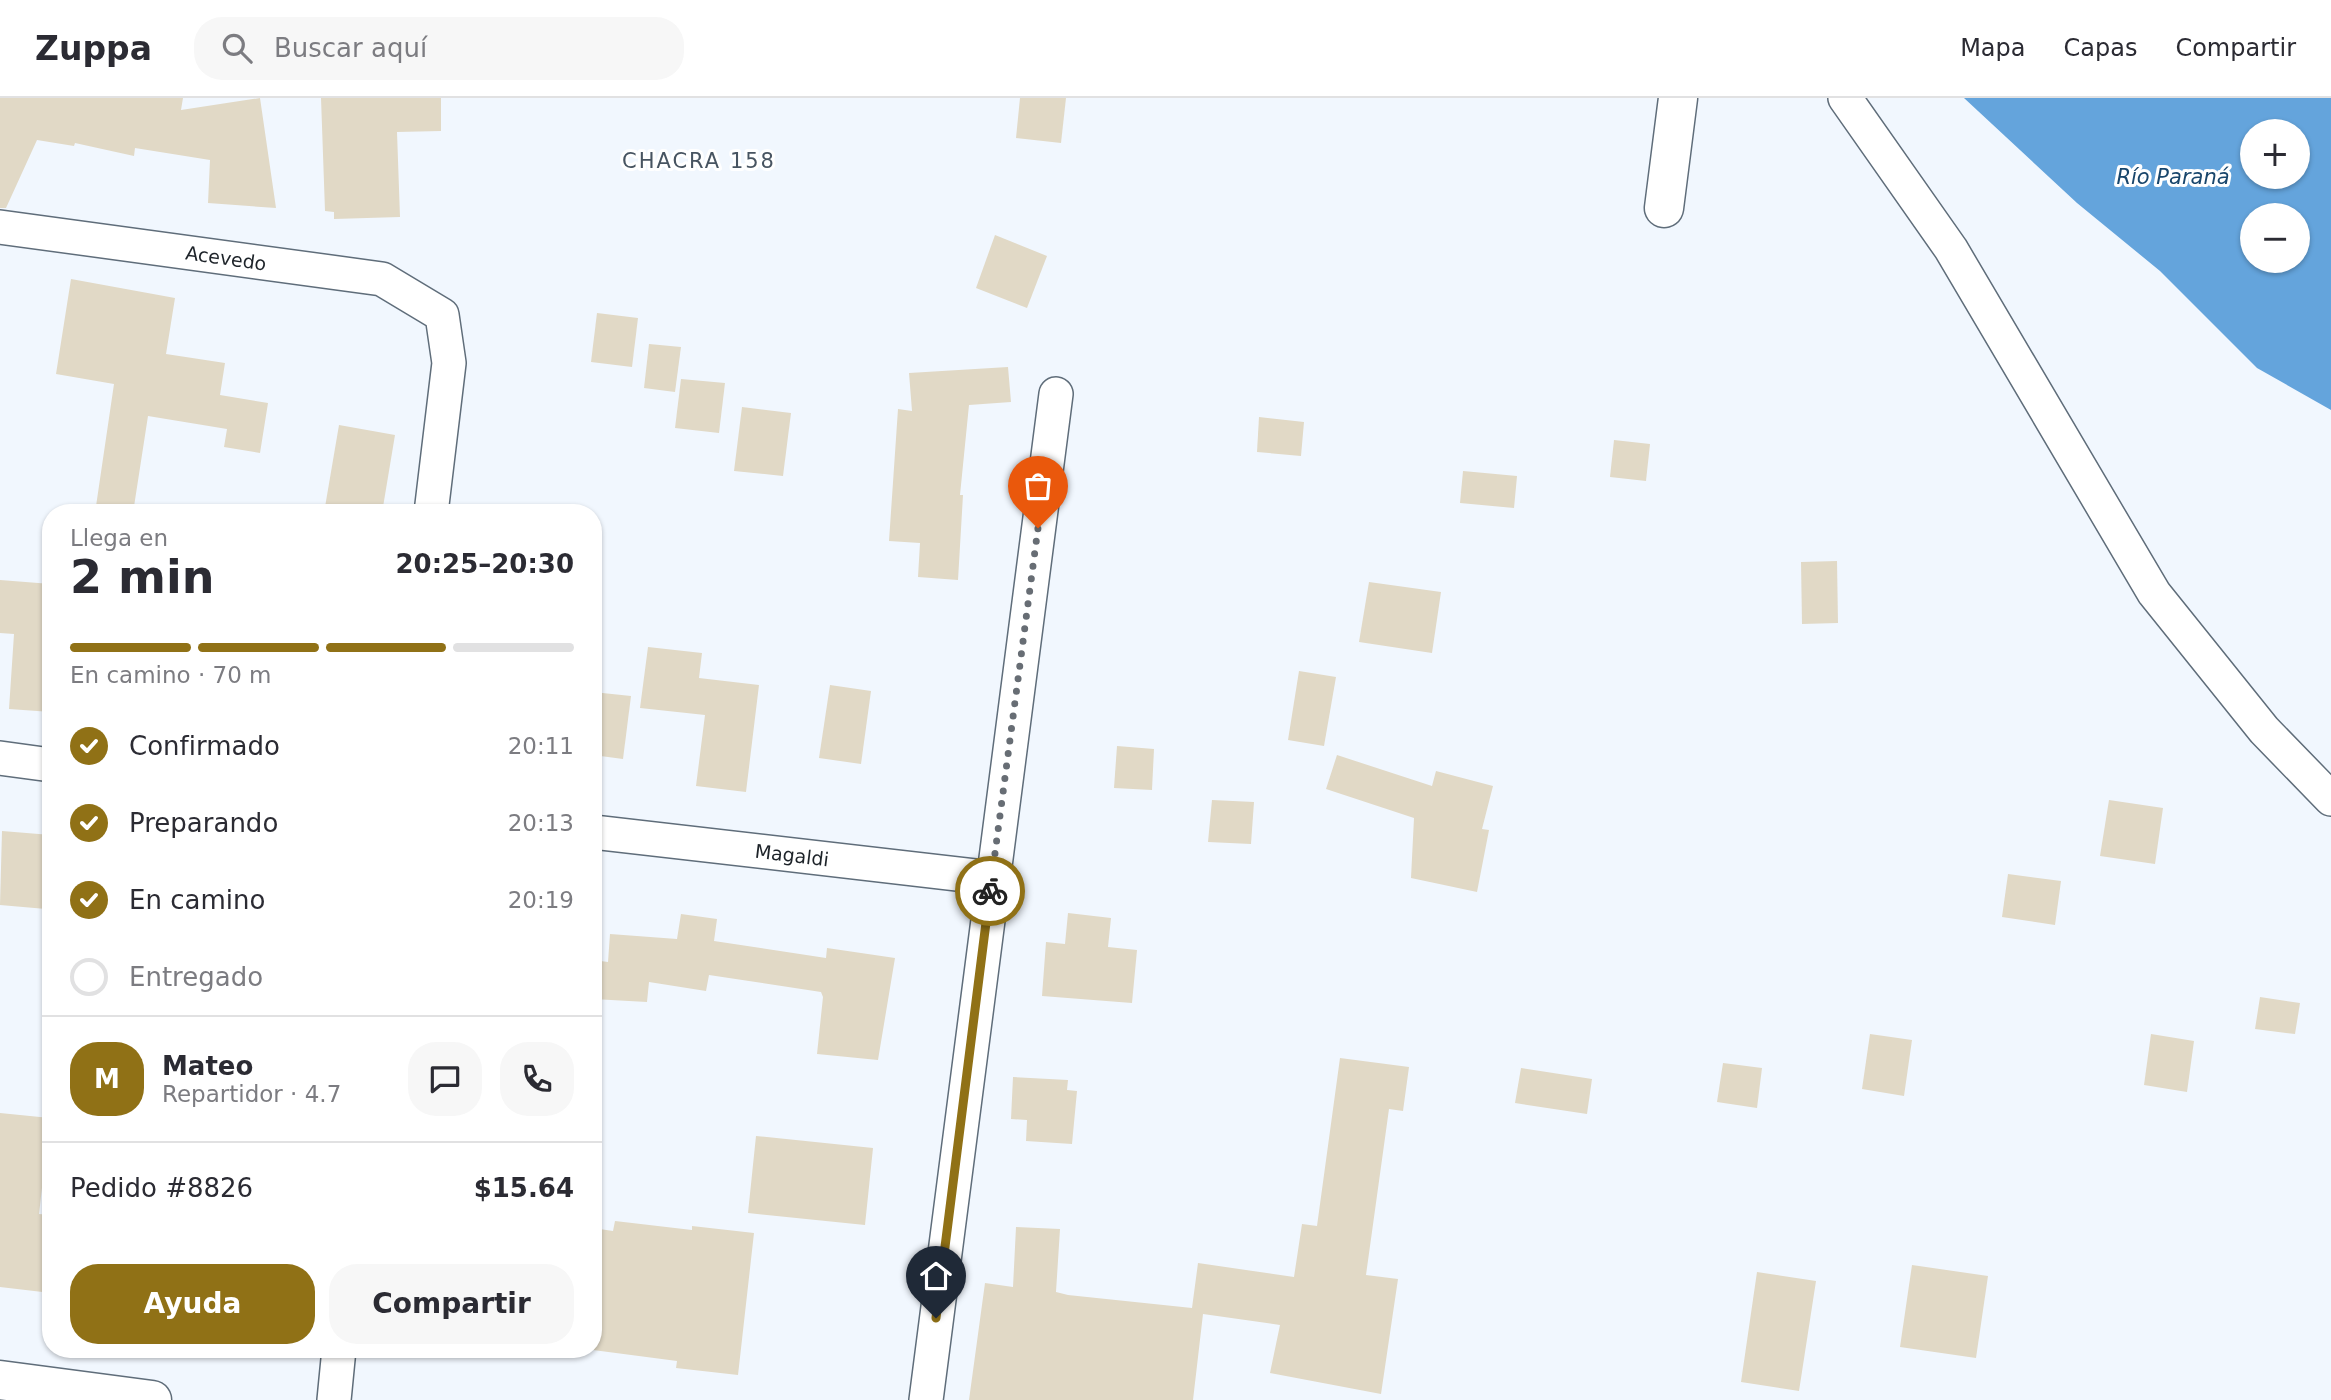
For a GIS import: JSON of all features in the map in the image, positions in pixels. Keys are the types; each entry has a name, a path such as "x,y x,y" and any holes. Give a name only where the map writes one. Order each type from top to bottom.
{"main road":[{"path":"1664,208 1678,98"},
{"path":"0,1380 152,1400"}],"street":[{"path":"1845,98 1951,249 2154,593 2263,730 2331,799"},
{"name":"Acevedo","path":"0,227 382,279 442,315 449,363 432,504"},
{"path":"926,1400 1056,394"},
{"path":"0,758 42,764"},
{"name":"Magaldi","path":"602,833 992,878"},
{"path":"334,1400 338,1358"}],"water":[{"name":"Río Paraná","path":"1964,98 2331,98 2331,410 2257,368 2160,271 2077,203"}],"building":[{"path":"0,98 183,98 181,110 260,98 276,208 208,203 210,160 135,148 134,156 75,143 74,146 37,140 6,208 0,208"},
{"path":"321,98 441,98 441,131 397,132 400,217 334,219 334,212 325,211"},
{"path":"1020,98 1066,98 1061,143 1016,138"},
{"path":"995,235 1047,256 1027,308 976,288"},
{"path":"71,279 175,298 166,354 225,363 220,395 268,403 260,453 224,447 227,429 148,416 134,504 96,504 114,384 56,374"},
{"path":"597,313 638,318 632,367 591,362"},
{"path":"649,344 681,347 675,392 644,388"},
{"path":"1008,367 1011,402 969,405 960,495 963,495 958,580 918,577 920,543 889,541 898,409 912,411 909,373"},
{"path":"681,379 725,383 719,433 675,428"},
{"path":"742,407 791,413 783,476 734,471"},
{"path":"1259,417 1304,422 1301,456 1257,452"},
{"path":"339,425 395,435 384,504 326,504"},
{"path":"1614,440 1650,444 1646,481 1610,477"},
{"path":"1463,471 1517,476 1514,508 1460,503"},
{"path":"1837,561 1838,623 1802,624 1801,562"},
{"path":"0,580 42,583 42,711 9,709 14,634 0,633"},
{"path":"1369,582 1441,592 1432,653 1359,642"},
{"path":"648,647 702,653 699,678 759,685 746,792 696,786 705,715 640,708"},
{"path":"1299,671 1336,677 1324,746 1288,740"},
{"path":"830,685 871,691 861,764 819,758"},
{"path":"602,693 631,696 623,759 602,756"},
{"path":"1117,746 1154,749 1152,790 1114,788"},
{"path":"1337,755 1432,786 1436,771 1493,786 1482,829 1489,830 1477,892 1411,878 1414,818 1326,789"},
{"path":"1212,800 1254,802 1251,844 1208,842"},
{"path":"2109,800 2163,808 2155,864 2100,856"},
{"path":"2,831 42,834 42,909 0,905"},
{"path":"2008,874 2061,881 2055,925 2002,917"},
{"path":"1068,913 1111,918 1108,947 1137,950 1132,1003 1042,996 1046,942 1065,944"},
{"path":"681,914 717,919 714,941 826,958 827,948 895,958 878,1060 817,1054 823,997 821,992 709,975 706,991 649,982 647,1002 602,1000 602,961 608,962 610,934 677,939"},
{"path":"2260,997 2300,1003 2295,1034 2255,1029"},
{"path":"1870,1034 1912,1040 1904,1096 1862,1089"},
{"path":"2151,1034 2194,1041 2187,1092 2144,1085"},
{"path":"1340,1058 1409,1067 1403,1111 1389,1109 1366,1275 1398,1279 1381,1394 1270,1373 1280,1325 1203,1314 1193,1400 969,1400 985,1283 1013,1287 1016,1227 1060,1229 1056,1292 1068,1295 1192,1308 1198,1263 1294,1277 1302,1224 1317,1226"},
{"path":"1723,1063 1762,1068 1757,1108 1717,1102"},
{"path":"1521,1068 1592,1079 1587,1114 1515,1103"},
{"path":"1013,1077 1068,1080 1067,1090 1077,1091 1072,1144 1026,1141 1027,1120 1011,1119"},
{"path":"0,1113 42,1117 42,1188 39,1214 42,1214 42,1292 0,1287"},
{"path":"756,1136 873,1148 865,1225 748,1213"},
{"path":"615,1221 692,1230 692,1226 754,1233 738,1375 676,1368 677,1361 602,1351 602,1229 613,1231"},
{"path":"1912,1265 1988,1276 1976,1358 1900,1347"},
{"path":"1757,1272 1816,1281 1799,1391 1741,1382"}],"way so far":[{"path":"990,891 1038,528"}],"district":[{"name":"CHACRA 158","path":"699,161"}],"route":[{"path":"936,1318 990,891"}]}
